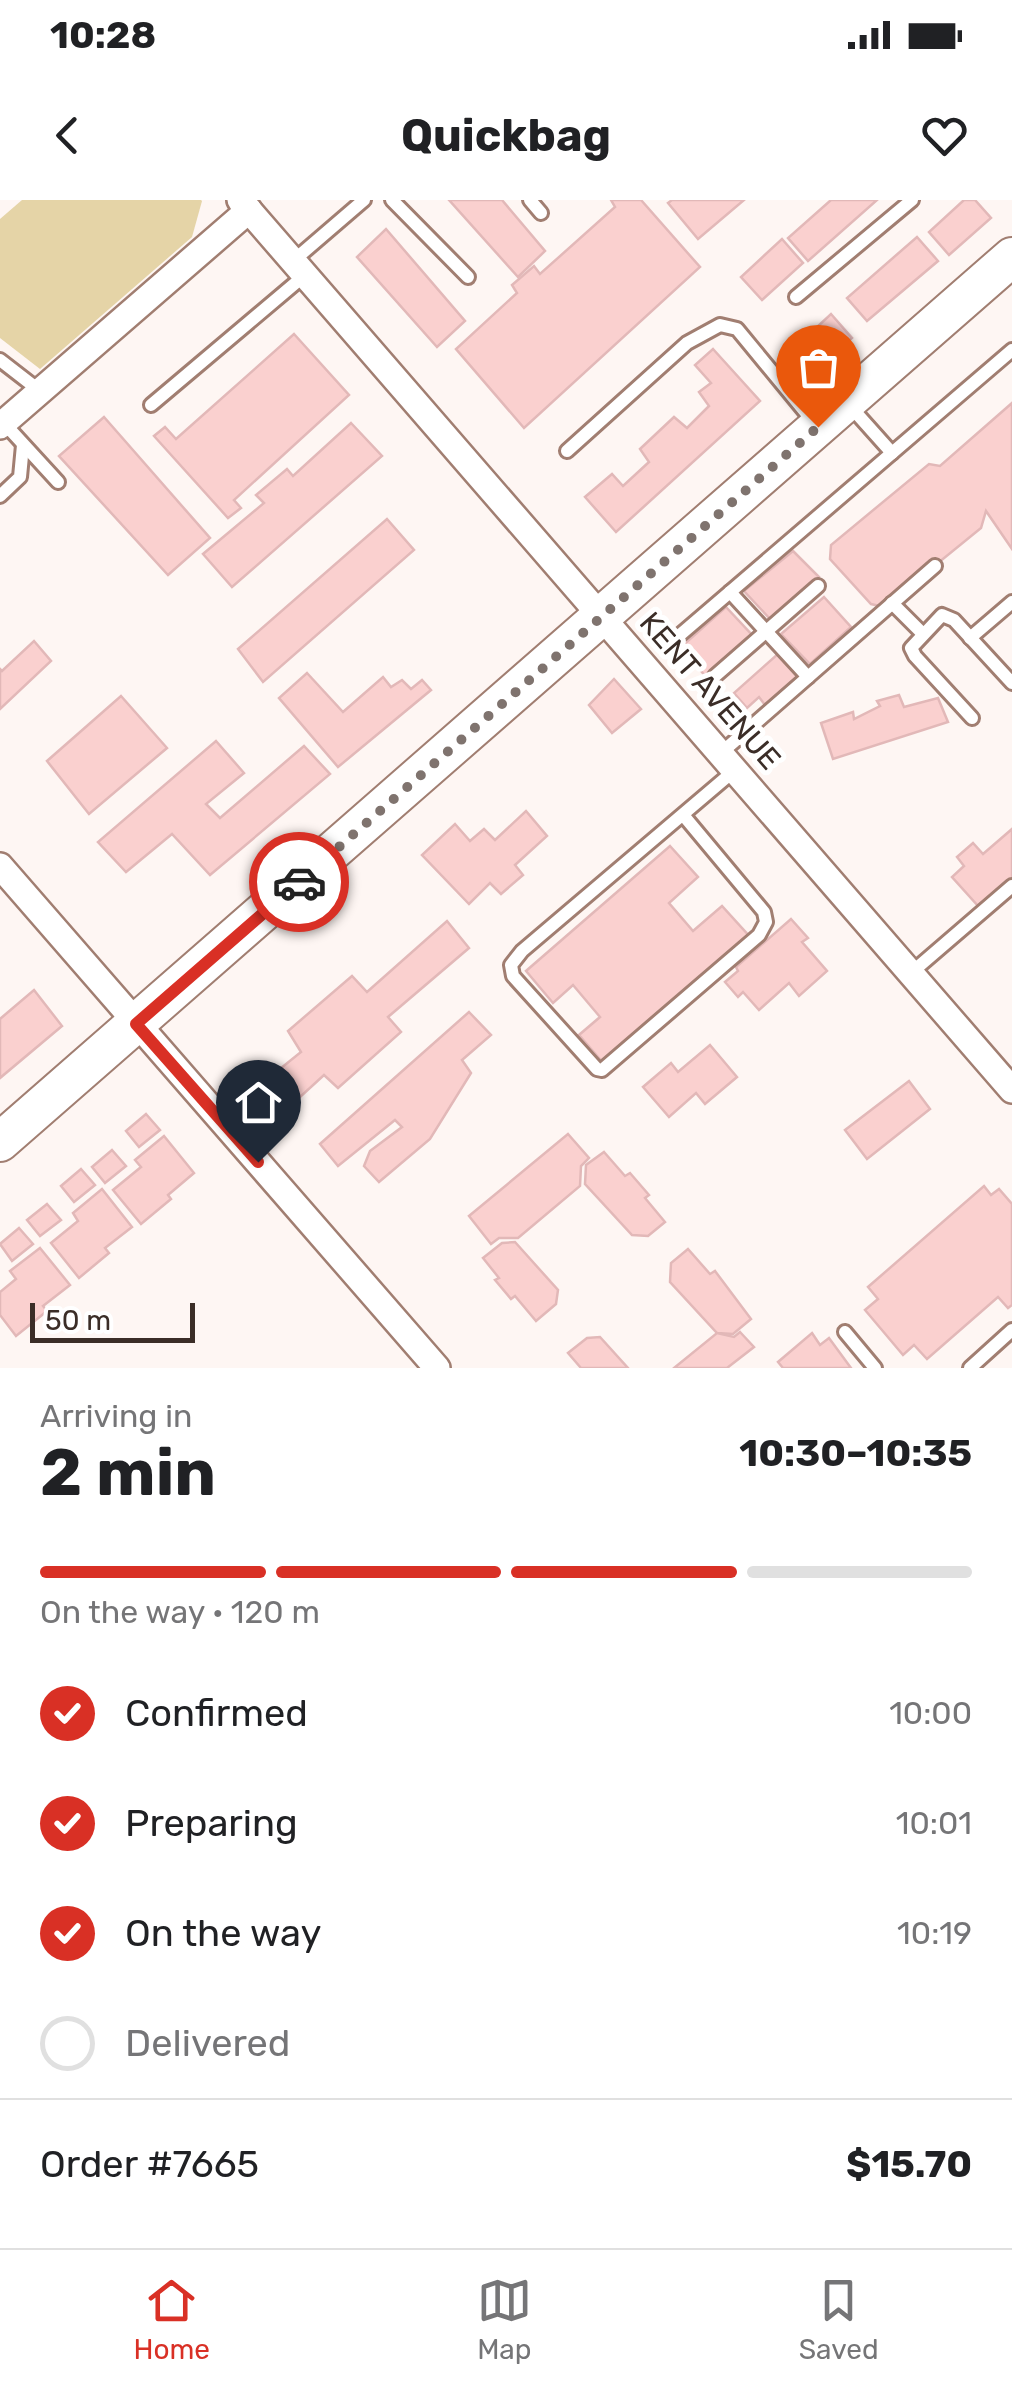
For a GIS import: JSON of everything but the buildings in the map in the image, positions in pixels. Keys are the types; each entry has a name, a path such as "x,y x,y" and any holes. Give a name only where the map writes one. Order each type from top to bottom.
{"street":[{"name":"KENT AVENUE","path":"244,205 1012,1090"},
{"path":"2,424 244,205"},
{"path":"0,1142 1012,257"},
{"path":"0,866 437,1368"}],"lane":[{"path":"151,405 299,268 335,222 364,200"},
{"path":"392,200 468,277"},
{"path":"530,200 541,213"},
{"path":"796,297 912,200"},
{"path":"566,451 687,343 720,325 737,329 818,427"},
{"path":"681,634 1012,350"},
{"path":"0,360 40,391"},
{"path":"846,402 892,453"},
{"path":"2,424 58,482"},
{"path":"0,496 20,477 23,445"},
{"path":"684,816 764,912 766,922 759,935 602,1070 597,1070 513,976 511,965 522,951 684,816 728,762 808,678 934,566"},
{"path":"715,676 818,586"},
{"path":"730,592 808,678"},
{"path":"970,638 1012,602"},
{"path":"892,603 922,633"},
{"path":"972,718 911,648 942,615 954,620 1012,683"},
{"path":"911,973 1012,886"},
{"path":"970,1368 1012,1330"},
{"path":"845,1332 875,1368"}],"shaded area":[{"path":"22,200 202,201 192,237 40,369 0,338 0,219"}],"way so far":[{"path":"299,882 818,427"}],"route":[{"path":"258,1162 136,1024 299,882"}]}
